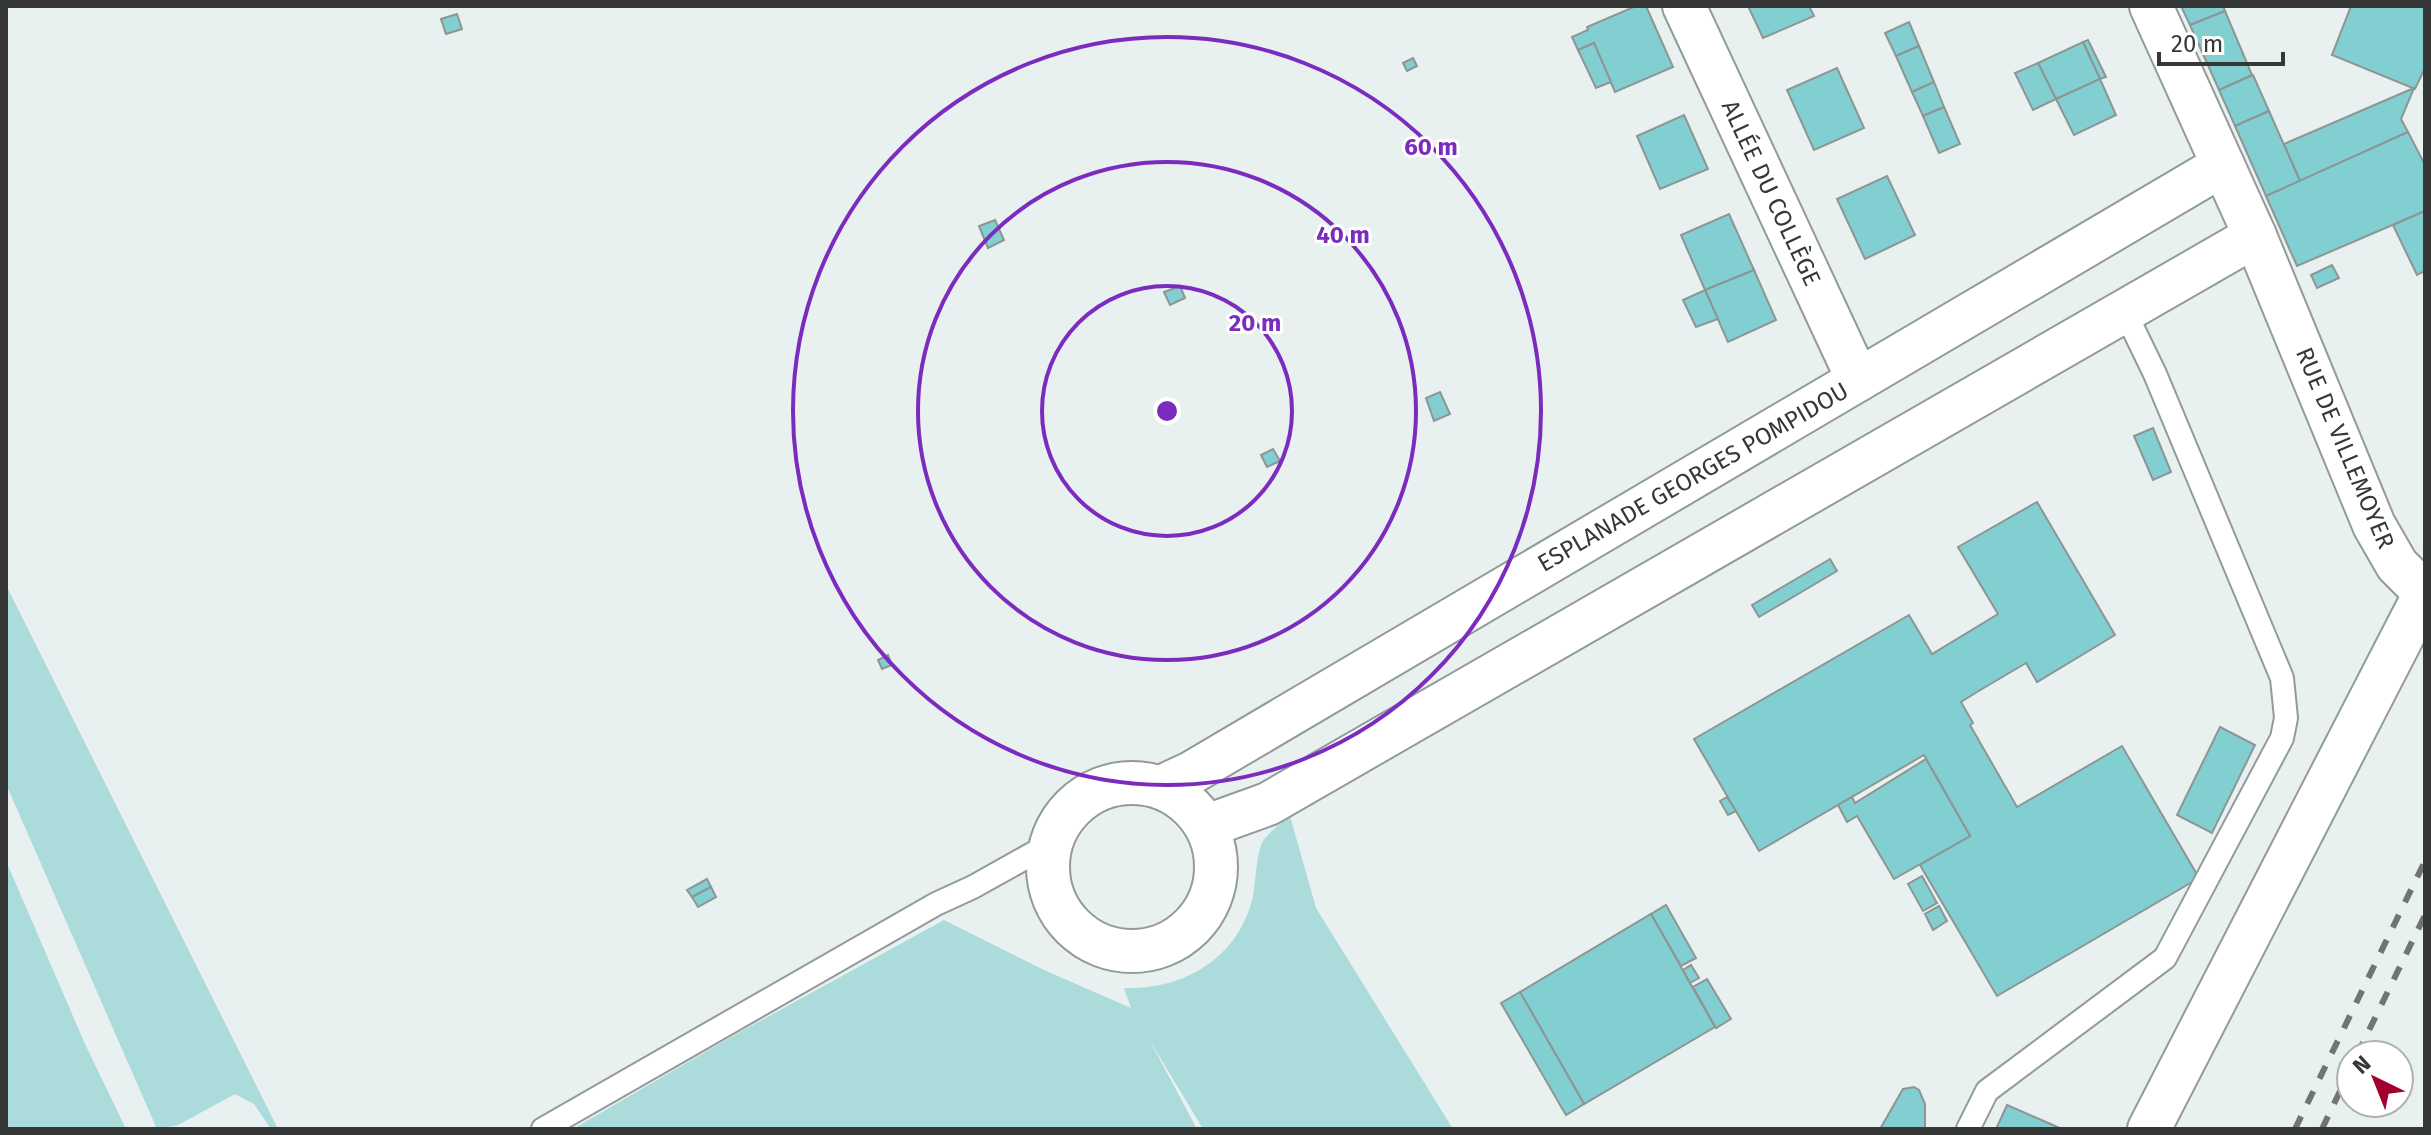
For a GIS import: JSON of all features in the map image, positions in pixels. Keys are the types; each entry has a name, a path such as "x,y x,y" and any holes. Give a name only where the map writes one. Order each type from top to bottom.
{"street":[{"name":"ALLÉE DU COLLÈGE","path":"1684,6 1858,380"},
{"name":"RUE DE VILLEMOYER","path":"2149,1129 2425,593 2397,565 2374,525 2255,236 2151,6"},
{"name":"ESPLANADE GEORGES POMPIDOU","path":"1161,787 1191,773 2223,165"},
{"path":"1207,826 1268,804 2255,236"},
{"path":"1127,782 1161,787 1188,802 1207,826 1217,859 1213,892 1197,921 1170,942 1139,951 1107,948 1078,933 1057,908 1048,877 1050,844 1066,813 1093,791 1127,782"}],"lane":[{"path":"1968,1129 1987,1091 2165,958 2282,738 2286,718 2282,678 2155,374 2125,312"},
{"path":"543,1129 936,904 1050,844"}],"shaded area":[{"path":"6,585 278,1129 271,1129 254,1104 235,1094 178,1125 157,1129 6,784"},
{"path":"1290,816 1316,908 1453,1129 1203,1129 1149,1039 1197,1129 573,1129 731,1037 944,920 1044,970 1131,1008 1124,988 1168,983 1206,966 1222,953 1246,918 1263,841"},
{"path":"6,861 85,1044 126,1129 6,1129"}],"building":[{"path":"1636,6 1646,6 1673,67 1615,92 1594,43 1578,50 1572,37 1588,30 1587,27"},
{"path":"1748,6 1809,6 1814,16 1763,38"},
{"path":"2181,6 2223,6 2225,11 2190,25"},
{"path":"2351,6 2425,6 2425,68 2415,89 2332,55"},
{"path":"2225,11 2252,75 2219,90 2190,25"},
{"path":"457,14 462,29 446,34 441,19"},
{"path":"1909,22 1919,46 1896,56 1885,33"},
{"path":"2088,40 2106,77 2100,79 2083,42"},
{"path":"2083,42 2100,79 2056,99 2038,63"},
{"path":"1594,43 1611,82 1596,88 1578,50"},
{"path":"1919,46 1934,82 1912,92 1896,56"},
{"path":"1413,58 1417,66 1407,71 1403,63"},
{"path":"2038,63 2056,99 2033,110 2015,73"},
{"path":"1837,68 1864,128 1814,150 1787,90"},
{"path":"2253,75 2269,111 2235,126 2219,90"},
{"path":"2100,79 2116,115 2074,135 2056,99"},
{"path":"1934,82 1944,107 1923,116 1912,92"},
{"path":"2414,88 2401,119 2408,132 2300,181 2284,144"},
{"path":"1944,107 1960,144 1939,153 1923,116"},
{"path":"2269,111 2300,181 2266,196 2235,126"},
{"path":"1684,115 1708,169 1660,189 1637,136"},
{"path":"2408,132 2425,165 2425,211 2297,266 2266,196"},
{"path":"1887,176 1915,235 1865,259 1837,199"},
{"path":"2425,211 2425,271 2417,275 2393,225"},
{"path":"1729,214 1754,270 1705,290 1681,235"},
{"path":"995,220 1004,240 988,248 979,226"},
{"path":"2332,265 2339,278 2317,288 2311,275"},
{"path":"1754,270 1776,320 1728,342 1705,290"},
{"path":"1180,286 1185,298 1170,305 1164,292"},
{"path":"1705,290 1718,319 1696,327 1683,300"},
{"path":"1440,392 1450,414 1434,421 1426,398"},
{"path":"2153,428 2171,472 2153,480 2134,436"},
{"path":"1273,449 1280,461 1267,467 1261,455"},
{"path":"2037,502 2115,635 2037,682 2026,663 1977,692 1961,702 1973,723 1970,725 2017,807 2122,746 2199,878 1997,996 1920,865 1970,836 1924,755 1759,851 1694,739 1909,615 1932,654 1998,614 1958,547"},
{"path":"1830,559 1837,571 1759,617 1752,605"},
{"path":"888,655 892,665 882,669 878,660"},
{"path":"2220,727 2255,745 2212,833 2177,815"},
{"path":"1926,759 1970,836 1894,879 1857,816 1847,822 1838,805 1852,797 1855,803"},
{"path":"1727,797 1736,811 1728,815 1720,801"},
{"path":"1922,876 1937,903 1923,911 1908,884"},
{"path":"707,879 711,887 692,897 687,890"},
{"path":"711,887 716,897 698,907 692,897"},
{"path":"1666,905 1696,958 1681,966 1651,914"},
{"path":"1939,906 1947,921 1933,930 1925,914"},
{"path":"1651,914 1715,1027 1584,1104 1520,992"},
{"path":"1691,965 1699,978 1690,983 1683,970"},
{"path":"1707,979 1731,1019 1716,1028 1693,987"},
{"path":"1520,992 1584,1104 1566,1115 1501,1003"},
{"path":"1914,1087 1919,1090 1925,1104 1925,1129 1880,1129 1903,1089"},
{"path":"2007,1105 2062,1129 1996,1129"}],"railway":[{"path":"2295,1129 2425,861"},
{"path":"2365,1039 2425,915"},
{"path":"2322,1129 2335,1102"}]}
